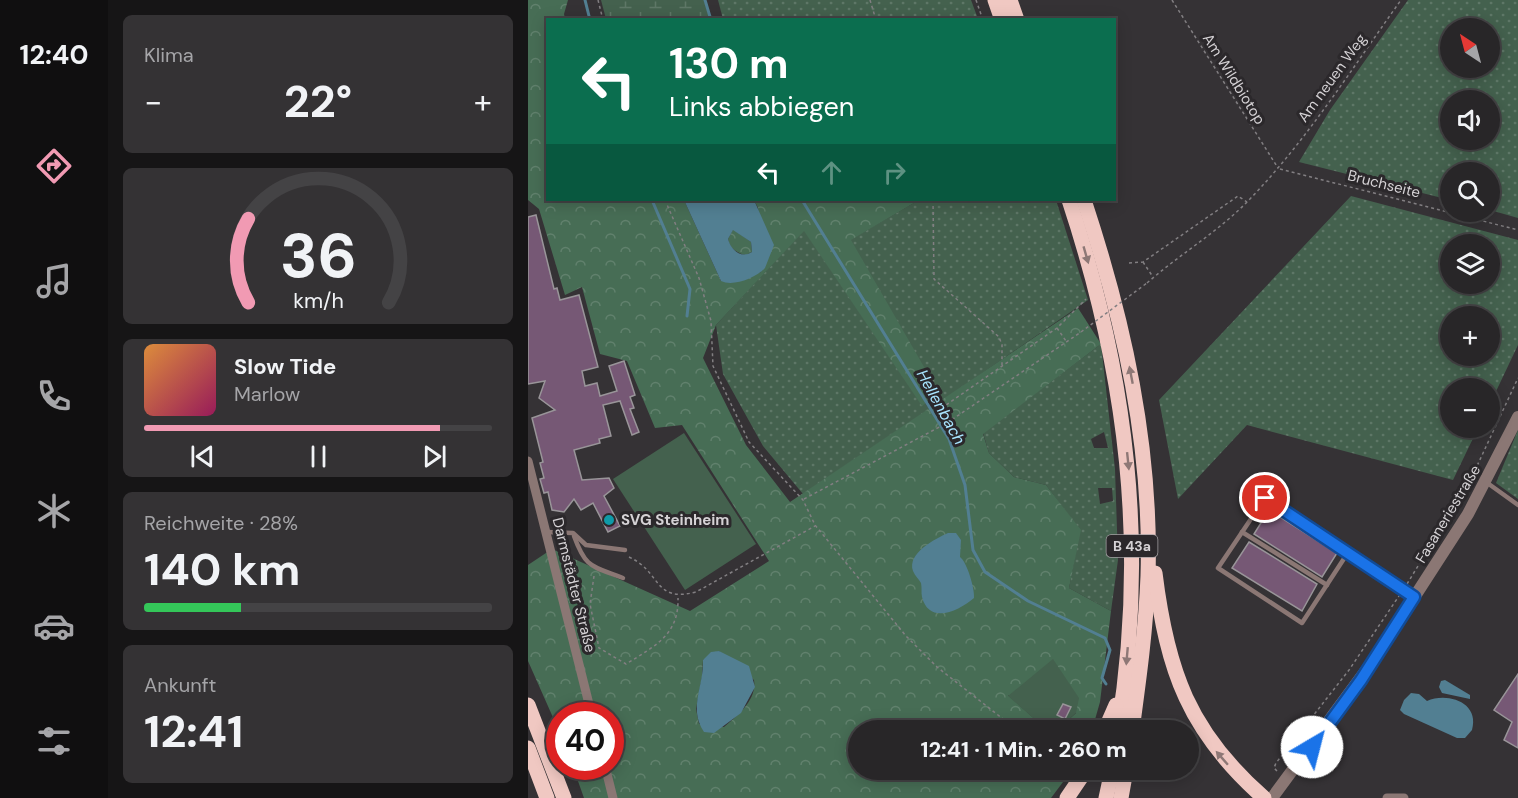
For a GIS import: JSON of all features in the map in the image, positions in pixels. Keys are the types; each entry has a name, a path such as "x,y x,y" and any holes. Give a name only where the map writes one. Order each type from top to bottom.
{"highway":[{"path":"994,0 1001,18"},
{"path":"1010,0 1016,18"},
{"name":"B 43a","path":"1069,201 1102,308 1111,348 1129,473 1132,592 1119,720"},
{"name":"B 43a","path":"1084,201 1114,296 1125,343 1136,402 1145,496 1146,605 1133,720"},
{"path":"1145,496 1157,594 1175,673 1189,707 1216,751 1264,798"},
{"path":"1110,720 1124,688"},
{"path":"528,705 564,798"},
{"path":"528,748 547,798"},
{"path":"1067,798 1079,780"},
{"path":"1106,798 1110,780"},
{"path":"1121,798 1124,780"}],"street":[{"name":"Fasaneriestraße","path":"1272,798 1361,680 1486,482 1518,417"},
{"name":"Darmstädter Straße","path":"528,461 588,702"},
{"path":"608,780 613,798"},
{"path":"1387,798 1404,798"}],"lane":[{"path":"1486,482 1518,506"},
{"path":"1347,554 1302,623 1218,568 1265,498 1414,597"},
{"path":"546,532 573,533 586,545 625,550"},
{"path":"1242,532 1327,585"},
{"path":"573,533 582,558 623,578"}],"path":[{"path":"598,0 602,18"},
{"path":"870,0 875,18"},
{"path":"976,0 982,18"},
{"name":"Am Wildbiotop","path":"1172,0 1279,169"},
{"name":"Am neuen Weg","path":"803,500 947,422 1081,332 1197,246 1247,202 1279,169 1401,0"},
{"name":"Bruchseite","path":"1279,169 1518,230"},
{"path":"1129,263 1143,262 1238,196 1247,202"},
{"path":"665,201 699,278 711,321 713,366 749,442 803,500 815,525 906,636 937,667 1004,720"},
{"path":"933,201 934,279 999,337 1002,345 1002,368"},
{"path":"1143,262 1153,278"},
{"path":"947,422 944,416 946,405 1057,328 1088,298"},
{"path":"1057,328 1066,342"},
{"path":"1282,787 1274,768 1276,763 1349,670 1403,590 1470,481 1518,378"},
{"path":"625,550 627,556 643,564 664,592 678,597 696,592 815,525"},
{"path":"597,567 589,595 591,621 599,648 626,664 661,641 674,626 678,611 678,597"}],"green space":[{"path":"528,0 568,0 565,18 546,18 546,201 684,201 721,281 761,272 758,208 754,201 917,201 851,240 939,393 922,406 804,231 716,325 703,358 746,445 790,502 1078,308 1101,344 983,434 989,453 1014,477 1046,485 1081,530 1069,588 1111,611 1100,702 1095,720 1068,720 1076,713 1008,695 1036,720 848,720 848,780 1064,780 1051,798 584,798 578,780 624,780 624,702 546,702 528,661 528,565 552,549 690,611 769,561 682,425 655,428 627,361 600,354 582,287 565,295 539,209 528,200","holes":["719,651 754,680 753,694 740,712 724,727 699,724 696,709 703,660"]},
{"path":"601,0 704,0 710,18 606,18"},
{"path":"718,0 971,0 978,18 723,18"},
{"path":"1408,0 1518,0 1518,218 1500,213 1500,162 1440,162 1440,197 1299,162 1330,110"},
{"path":"1351,196 1440,219 1440,222 1450,222 1495,234 1440,234 1440,294 1500,294 1500,235 1518,240 1518,345 1500,383 1500,378 1440,378 1440,438 1473,438 1453,480 1247,425 1178,499 1159,400"},
{"path":"917,201 1056,201 1088,300 933,407 929,400 938,393 850,240"},
{"path":"733,229 751,242 752,252 746,255 732,248 728,239"},
{"path":"804,230 922,405 925,403 929,409 803,494 763,446 723,374 716,325"},
{"path":"1101,344 1115,469 1118,560 1111,611 1069,588 1080,530 1046,485 1014,477 989,453 983,433","holes":["1104,432 1108,448 1094,448 1091,439","1098,488 1112,488 1113,501 1100,504"]},
{"path":"1518,430 1518,499 1496,483"},
{"path":"684,433 756,544 685,590 613,479"},
{"path":"1053,659 1079,698 1076,713 1068,720 1036,720 1008,696"}],"water":[{"path":"684,201 754,201 774,245 765,268 744,280 726,283 721,281","holes":["733,230 751,242 752,252 740,254 731,247 728,239"]},
{"path":"948,533 956,533 961,540 960,557 970,576 974,598 953,611 938,613 926,606 922,597 921,583 913,571 912,564 923,548"},
{"path":"719,651 749,666 755,687 741,713 714,733 704,732 697,714 703,660 711,652"},
{"path":"1445,680 1470,695 1470,699 1442,693 1439,687 1441,681"},
{"path":"1411,693 1419,694 1427,701 1452,699 1467,706 1473,720 1472,730 1465,738 1457,738 1404,714 1400,710 1404,700"}],"building":[{"path":"536,215 554,289 557,288 560,300 579,295 598,367 582,371 585,386 597,383 600,396 617,391 609,366 624,361 635,395 630,397 634,408 630,409 639,432 632,435 620,401 603,405 611,436 599,439 600,443 574,450 582,480 609,478 614,488 604,496 620,526 608,532 593,503 581,510 574,499 564,512 552,510 548,492 544,493 540,479 544,478 540,463 543,462 532,418 555,410 539,398 545,381 528,384 528,217"},
{"path":"1269,510 1337,553 1322,577 1254,534"},
{"path":"1249,542 1317,584 1302,611 1232,568"},
{"path":"1518,674 1518,748 1504,740 1512,722 1494,710"},
{"path":"1063,704 1071,707 1065,719 1057,715"}],"waterway":[{"path":"585,0 590,18"},
{"name":"Hellenbach","path":"705,0 710,18"},
{"path":"652,201 690,289 687,316"},
{"name":"Hellenbach","path":"803,201 949,439 965,485 973,550 985,572 1028,601 1105,638 1110,650 1102,678 1106,684"}],"place":[{"name":"SVG Steinheim","path":"609,520"}],"route":[{"path":"1265,498 1414,597 1361,680 1312,747"}]}
